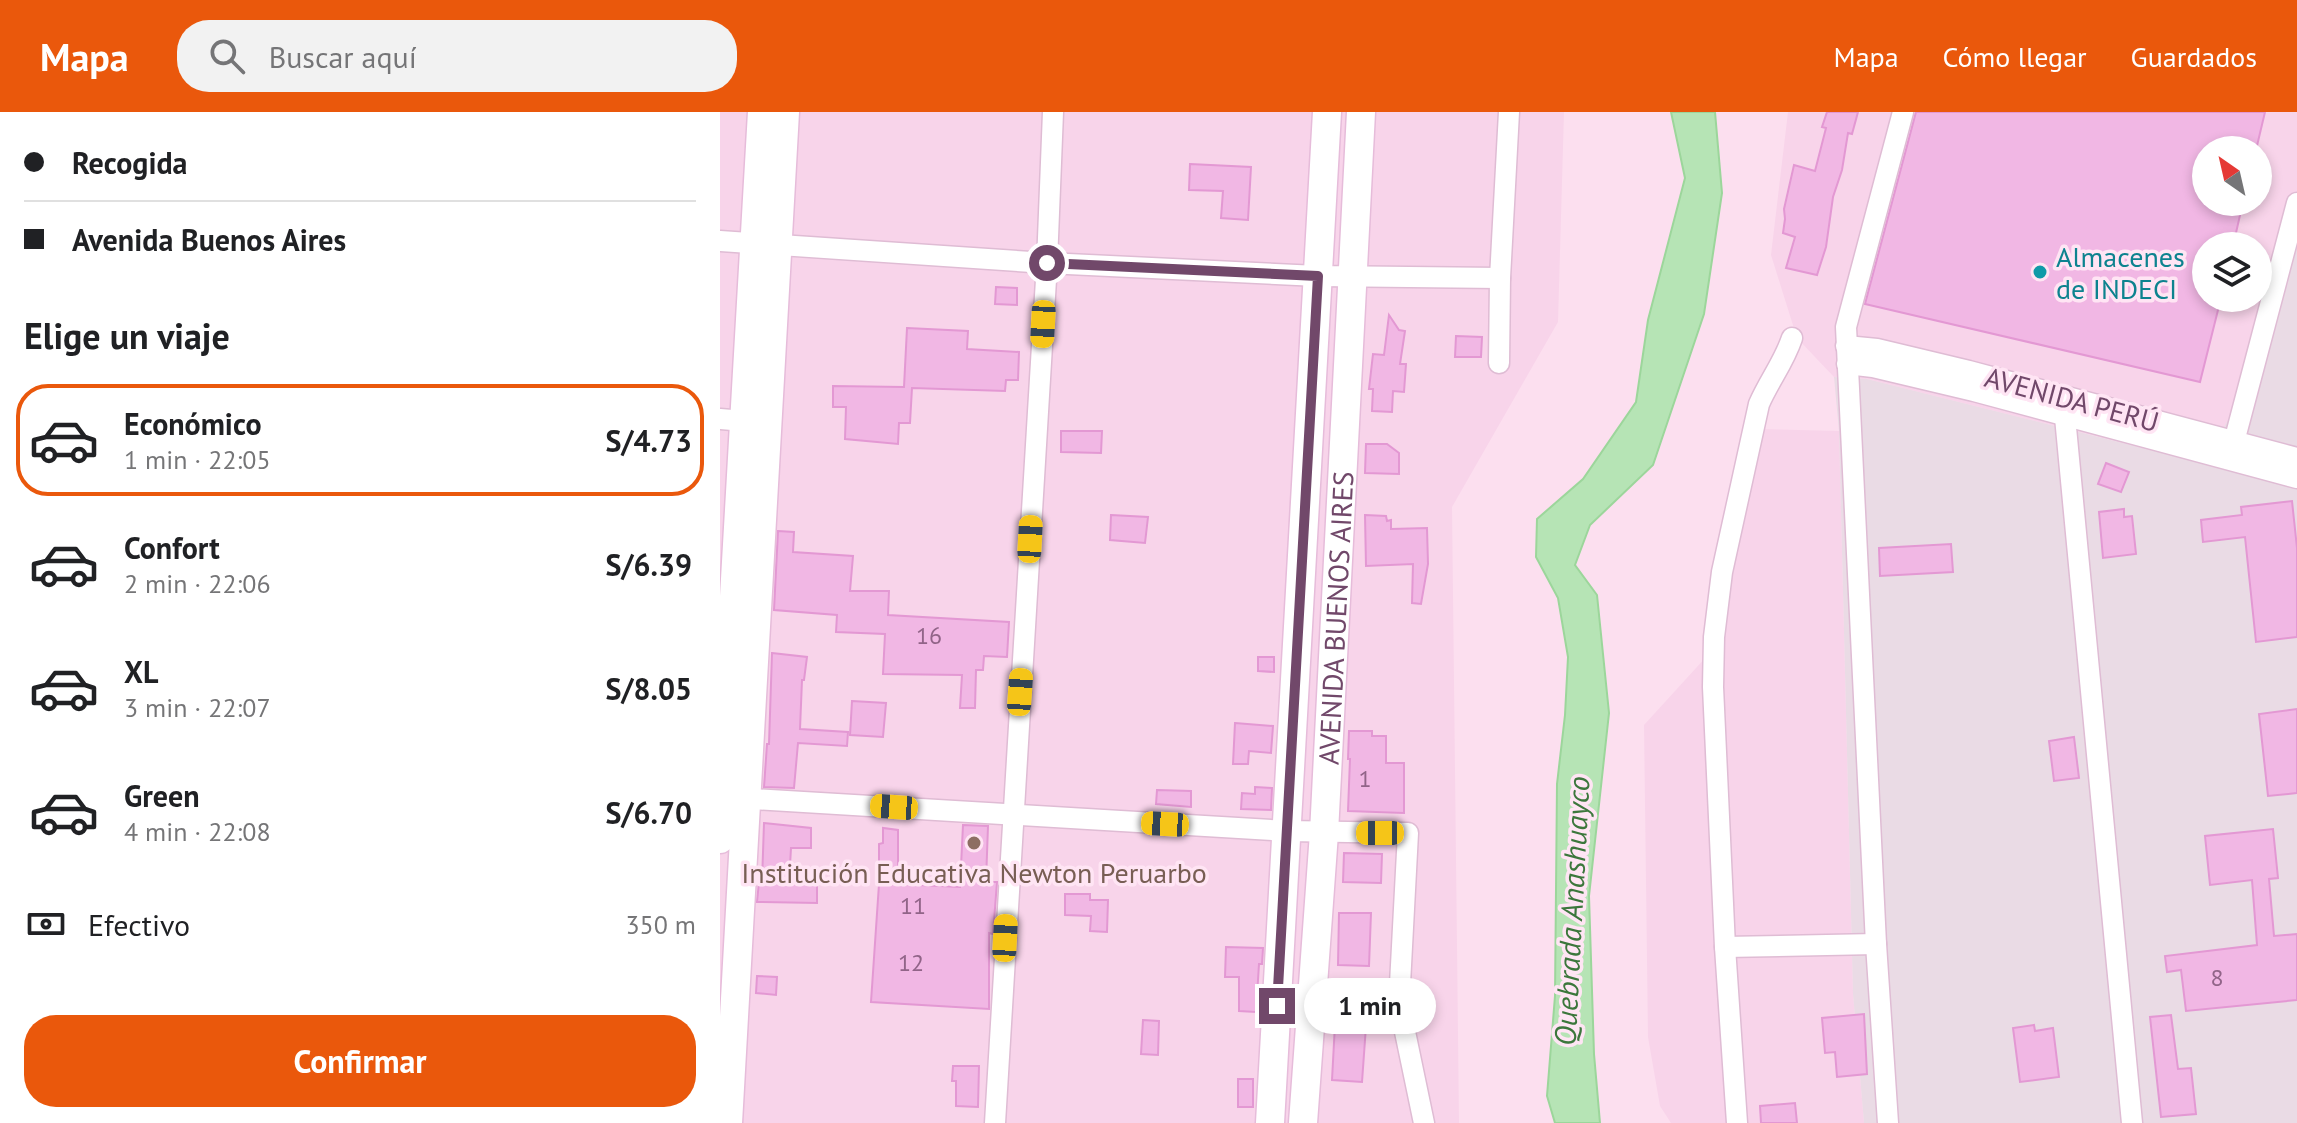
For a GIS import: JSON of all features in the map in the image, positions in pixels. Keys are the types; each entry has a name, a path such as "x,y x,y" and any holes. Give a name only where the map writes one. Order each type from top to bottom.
{"street":[{"path":"720,839 729,797 766,244 762,112"},
{"path":"728,1123 732,420 766,244 785,112"},
{"path":"995,1123 1047,263 1053,112"},
{"name":"AVENIDA BUENOS AIRES","path":"1270,1123 1327,112"},
{"name":"AVENIDA BUENOS AIRES","path":"1303,1123 1324,833 1361,112"},
{"path":"1499,363 1509,112"},
{"path":"1888,1123 1876,944 1846,327 1903,112"},
{"path":"2234,442 2297,203"},
{"path":"720,241 1047,263 1318,276 1500,278"},
{"path":"1737,1123 1713,687 1715,625 1722,572 1759,404 1770,379 1784,360 1792,338"},
{"name":"AVENIDA PERÚ","path":"1846,355 1877,349 2297,478"},
{"path":"2064,405 2132,1123"},
{"name":"AVENIDA PERÚ","path":"2064,405 2297,458"},
{"path":"729,797 1324,833 1408,833 1399,1003 1424,1123"},
{"path":"1725,947 1876,944"}],"shaded area":[{"path":"720,112 1564,112 1558,322 1452,507 1459,1123 720,1123"},
{"path":"1788,112 2297,112 2297,212 2272,289 2272,232 2192,232 2192,312 2264,312 2230,418 2202,463 1867,379 1834,377 1797,338 1771,255"},
{"path":"2297,212 2297,1123 1864,1123 1853,994 1839,431 1834,377 1867,379 2202,463 2230,417 2264,312 2272,312 2272,288"},
{"path":"1757,429 1839,431 1853,994 1864,1123 1671,1123 1660,1106 1648,1037 1644,725 1717,645"}],"water":[{"name":"Quebrada Anashuayco","path":"1671,112 1715,112 1722,193 1704,314 1653,465 1590,525 1575,565 1597,595 1609,713 1589,896 1594,1054 1600,1123 1555,1123 1547,1096 1555,996 1557,784 1568,657 1558,598 1536,557 1537,519 1583,479 1636,402 1648,320 1685,178"}],"building":[{"path":"1827,112 1858,112 1852,134 1848,133 1842,170 1833,197 1826,247 1817,275 1786,268 1795,237 1783,233 1784,209 1794,165 1815,171"},
{"name":"Almacenes de INDECI","path":"1916,112 2265,112 2259,136 2192,136 2192,216 2240,216 2236,232 2192,232 2192,312 2218,312 2200,382 1865,304"},
{"path":"1190,164 1251,167 1248,220 1221,218 1223,191 1189,190"},
{"path":"996,287 1017,288 1017,305 995,304"},
{"path":"1389,315 1399,330 1405,331 1400,364 1406,364 1404,392 1393,391 1392,412 1372,411 1373,389 1369,389 1373,354 1384,355"},
{"path":"907,328 968,331 967,349 1019,352 1018,380 1006,380 1005,391 912,388 910,423 899,423 898,444 845,439 846,407 833,407 833,386 904,387"},
{"path":"1456,336 1482,337 1481,357 1455,357"},
{"path":"1061,431 1102,431 1101,453 1061,452"},
{"path":"1366,444 1387,444 1399,453 1399,474 1365,473"},
{"path":"2106,463 2129,472 2121,492 2098,484"},
{"path":"2292,501 2297,548 2297,637 2256,642 2245,537 2203,542 2201,520 2242,515 2241,507"},
{"path":"2124,509 2124,517 2132,516 2136,554 2103,558 2099,512"},
{"path":"1111,515 1148,517 1145,543 1110,540"},
{"path":"1365,515 1386,516 1387,521 1391,520 1391,529 1427,528 1428,564 1421,604 1412,603 1413,564 1366,566"},
{"path":"778,531 794,532 793,552 853,556 850,591 889,591 888,615 1009,622 1007,657 984,656 983,670 976,670 975,708 960,708 962,675 883,674 885,634 836,632 837,615 774,610"},
{"path":"1951,544 1953,572 1880,576 1879,548"},
{"path":"772,653 807,657 802,680 800,729 848,732 847,746 798,743 794,788 764,787 769,744"},
{"path":"1258,657 1274,657 1274,672 1258,671"},
{"path":"852,701 886,703 883,737 850,735"},
{"path":"2297,709 2297,793 2268,796 2259,714"},
{"path":"1235,723 1273,726 1271,753 1249,751 1248,764 1233,764"},
{"path":"1349,731 1372,731 1372,736 1386,736 1386,763 1404,763 1404,813 1348,811"},
{"path":"2074,737 2079,778 2054,781 2049,741"},
{"path":"1255,787 1272,788 1271,810 1241,809 1242,793 1255,794"},
{"path":"1157,790 1191,791 1191,807 1156,804"},
{"path":"764,823 811,828 811,848 791,848 789,883 817,884 817,903 757,902 759,882 762,882"},
{"path":"963,825 988,826 986,882 997,882 993,934 989,933 989,1009 871,1002 879,844 883,843 883,828 898,830 898,884 960,887"},
{"path":"2273,829 2278,878 2269,879 2274,936 2297,934 2297,1000 2186,1011 2181,970 2167,972 2165,956 2257,945 2252,880 2210,885 2205,836"},
{"path":"1344,853 1382,854 1381,883 1343,882"},
{"path":"1065,894 1090,894 1090,900 1108,900 1107,932 1090,931 1091,916 1065,915"},
{"path":"1339,913 1371,913 1369,966 1338,965"},
{"path":"1226,947 1263,948 1256,1012 1239,1011 1239,977 1225,977"},
{"path":"757,976 777,977 776,995 756,993"},
{"path":"1864,1014 1867,1074 1837,1077 1835,1052 1825,1053 1822,1018"},
{"path":"2171,1015 2178,1069 2191,1068 2196,1114 2161,1117 2150,1017"},
{"path":"1143,1020 1159,1021 1158,1055 1141,1054"},
{"path":"1335,1024 1366,1026 1362,1082 1332,1080"},
{"path":"2034,1025 2035,1031 2053,1028 2059,1077 2020,1082 2013,1028"},
{"path":"953,1066 979,1066 978,1107 956,1106"},
{"path":"1238,1079 1253,1079 1253,1107 1238,1107"},
{"path":"1795,1103 1797,1123 1761,1123 1760,1106"}],"place":[{"name":"Almacenes de INDECI","path":"2040,272"},
{"name":"Institución Educativa Newton Peruarbo","path":"974,843"}],"route":[{"path":"1047,263 1318,276 1277,1006"}]}
